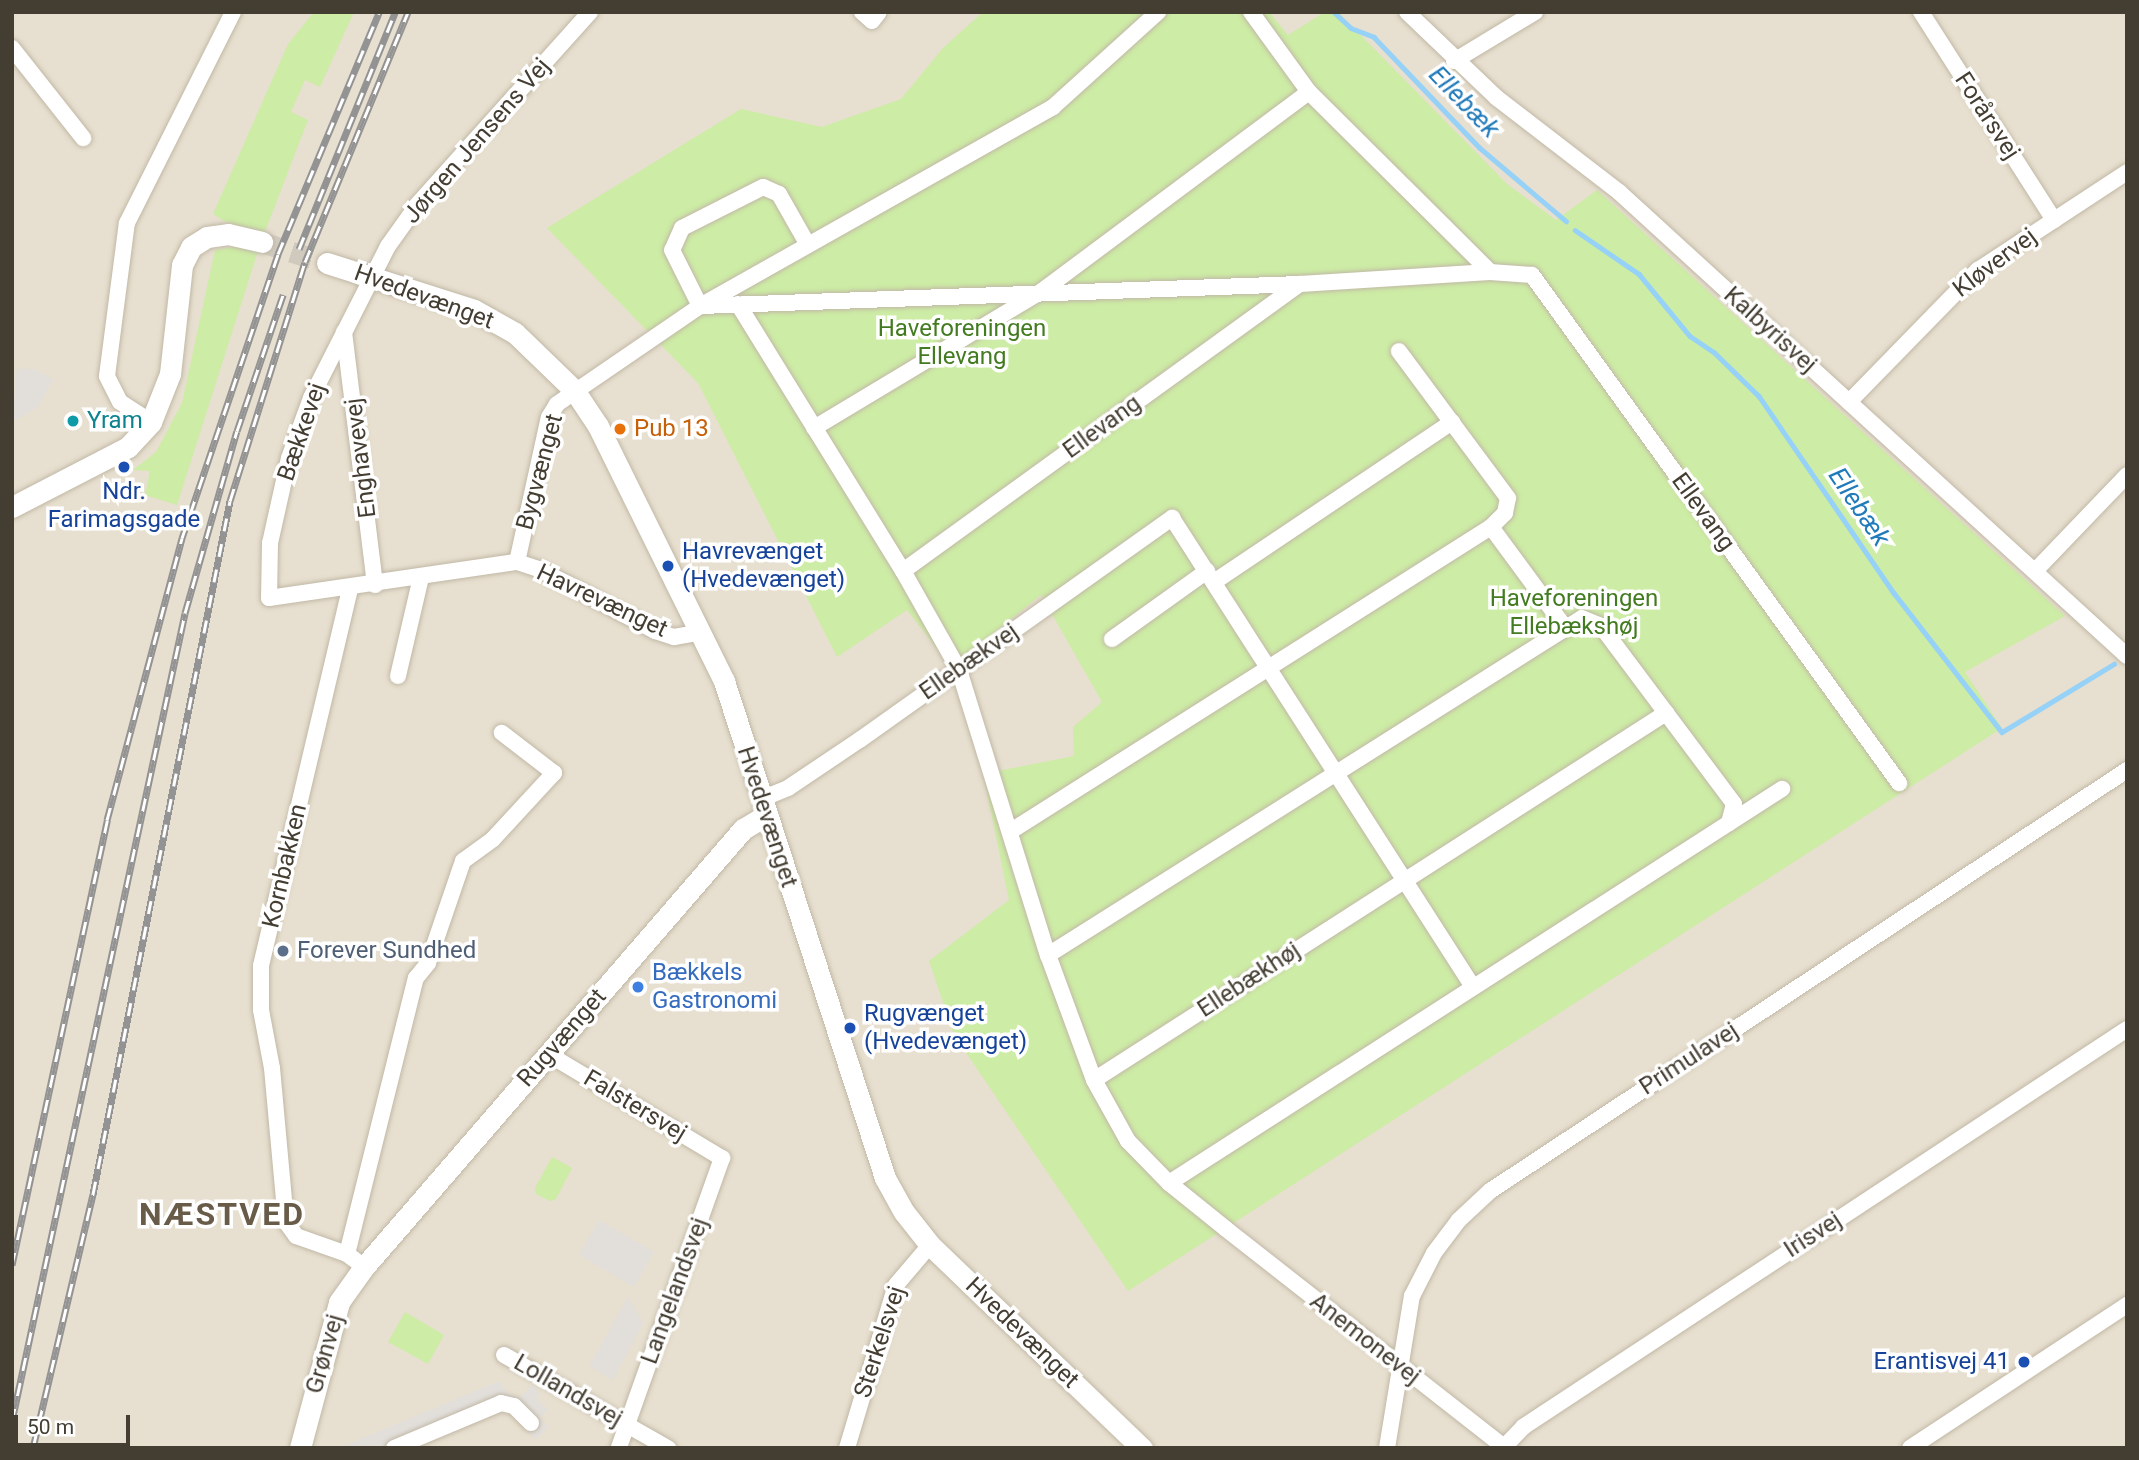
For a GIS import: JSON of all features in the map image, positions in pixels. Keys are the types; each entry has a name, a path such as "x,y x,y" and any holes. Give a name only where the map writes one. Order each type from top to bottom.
{"street":[{"path":"151,422 120,402 107,376 127,223 233,12"},
{"name":"Jørgen Jensens Vej","path":"372,276 418,204 590,12"},
{"path":"862,12 872,21 879,12"},
{"path":"575,390 700,306 1053,107 1158,12"},
{"path":"1251,12 1309,92 1490,272"},
{"name":"Kalbyrisvej","path":"1407,12 1454,61 1619,192 2035,571 2123,647"},
{"path":"1454,61 1535,12"},
{"name":"Forårsvej","path":"1921,12 2053,220"},
{"path":"12,48 83,138"},
{"name":"Ellevang","path":"814,428 1042,291 1309,92"},
{"name":"Kløvervej","path":"1849,402 1960,285 2127,172"},
{"path":"700,306 672,250 682,228 763,187 772,188 808,245"},
{"path":"12,507 128,447 151,422 170,373 182,265 191,247 207,237 228,234 262,242"},
{"name":"Hvedevænget","path":"327,262 484,316 515,333 575,390 598,426 724,681 885,1178 904,1212 930,1245 1134,1444"},
{"name":"Ellevang","path":"700,306 1042,291 1300,284 1490,272 1532,275 1899,783"},
{"name":"Bækkevej","path":"269,598 270,543 289,458 311,398 372,276"},
{"name":"Ellevang","path":"903,571 1300,284"},
{"path":"738,304 903,571 959,670 1048,955 1094,1080 1128,1141 1169,1183 1782,789"},
{"name":"Enghavevej","path":"344,332 375,584"},
{"path":"1011,831 1491,527 1505,513 1508,498 1399,351"},
{"name":"Bygvænget","path":"517,562 549,417 575,390"},
{"path":"1112,639 1452,422"},
{"path":"2035,571 2127,474"},
{"name":"Ellebækvej","path":"764,807 1172,518 1210,577"},
{"path":"1491,527 1564,626"},
{"name":"Havrevænget","path":"269,598 351,589 517,562 539,569 656,631 674,636 701,632"},
{"path":"398,676 421,577"},
{"path":"1210,577 1473,987"},
{"name":"Kornbakken","path":"351,589 261,966 261,1010 272,1068 286,1222 296,1236 355,1261"},
{"path":"1048,955 1564,626 1582,618 1601,626 1734,804 1729,823"},
{"name":"Ellebækhøj","path":"1094,1080 1666,713"},
{"path":"355,1261 416,978 428,963 463,861 494,839 554,773 502,733"},
{"name":"Primulavej","path":"1387,1448 1412,1296 1434,1253 1459,1220 1490,1191 2127,770"},
{"name":"Rugvænget","path":"355,1261 548,1055 764,807"},
{"name":"Irisvej","path":"1504,1447 1523,1427 2127,1028"},
{"name":"Falstersvej","path":"548,1055 722,1158"},
{"name":"Langelandsvej","path":"619,1448 722,1158"},
{"name":"Anemonevej","path":"1169,1183 1504,1447"},
{"name":"Sterkelsvej","path":"847,1448 896,1285 930,1245"},
{"name":"Grønvej","path":"300,1448 339,1302 355,1261"},
{"path":"1910,1448 2127,1305"},
{"name":"Lollandsvej","path":"504,1355 668,1448"},
{"path":"394,1448 501,1403 514,1406 531,1423"}],"shaded area":[{"path":"12,12 2127,12 2127,1448 12,1448"},
{"path":"17,368 37,370 53,380 38,407 12,422"},
{"path":"599,1220 654,1252 634,1287 579,1255"},
{"path":"628,1297 643,1323 613,1380 589,1366"},
{"path":"499,1381 506,1392 520,1398 532,1385 540,1393 536,1398 548,1410 540,1418 548,1427 536,1440 495,1398 378,1448 339,1448"}],"green space":[{"path":"314,12 354,12 320,87 305,80 291,112 308,120 264,234 224,221 213,214 288,44"},
{"name":"Haveforeningen Ellebækshøj","path":"983,12 1269,12 1288,35 1325,12 1338,12 1507,184 1556,220 1597,190 2065,616 1965,672 2002,728 1128,1291 954,1035 929,961 1009,900 983,774 1074,756 1073,727 1102,702 1041,595 951,667 907,610 837,657 698,383 547,228 741,109 822,127 901,99 943,48"},
{"path":"234,247 258,251 177,505 145,495 150,471 133,470 156,452 182,403 215,250"},
{"path":"552,1157 572,1168 556,1199 550,1201 536,1194 535,1188"},
{"path":"405,1312 444,1335 428,1364 388,1342"}],"waterway":[{"name":"Ellebæk","path":"1334,12 1351,28 1374,37 1480,148 1566,221"},
{"name":"Ellebæk","path":"1575,230 1639,274 1690,336 1714,352 1759,396 1894,593 2002,732 2114,664"}],"tunnel":[{"path":"262,242 327,263"}],"railway":[{"path":"12,1265 107,820 182,538 278,254 379,12"},
{"path":"299,249 395,12"},
{"path":"33,1448 93,1194 230,501 305,262 408,12"},
{"path":"12,1421 185,613 237,431 283,295"}],"place":[{"name":"Yram","path":"73,421"},
{"name":"Pub 13","path":"620,429"},
{"name":"Ndr. Farimagsgade","path":"124,467"},
{"name":"Havrevænget (Hvedevænget)","path":"668,566"},
{"name":"Forever Sundhed","path":"283,951"},
{"name":"Bækkels Gastronomi","path":"638,987"},
{"name":"Rugvænget (Hvedevænget)","path":"850,1028"},
{"name":"Erantisvej 41","path":"2024,1362"}],"district":[{"name":"NÆSTVED","path":"222,1214"}],"park label":[{"name":"Haveforeningen Ellevang","path":"962,343"}]}
